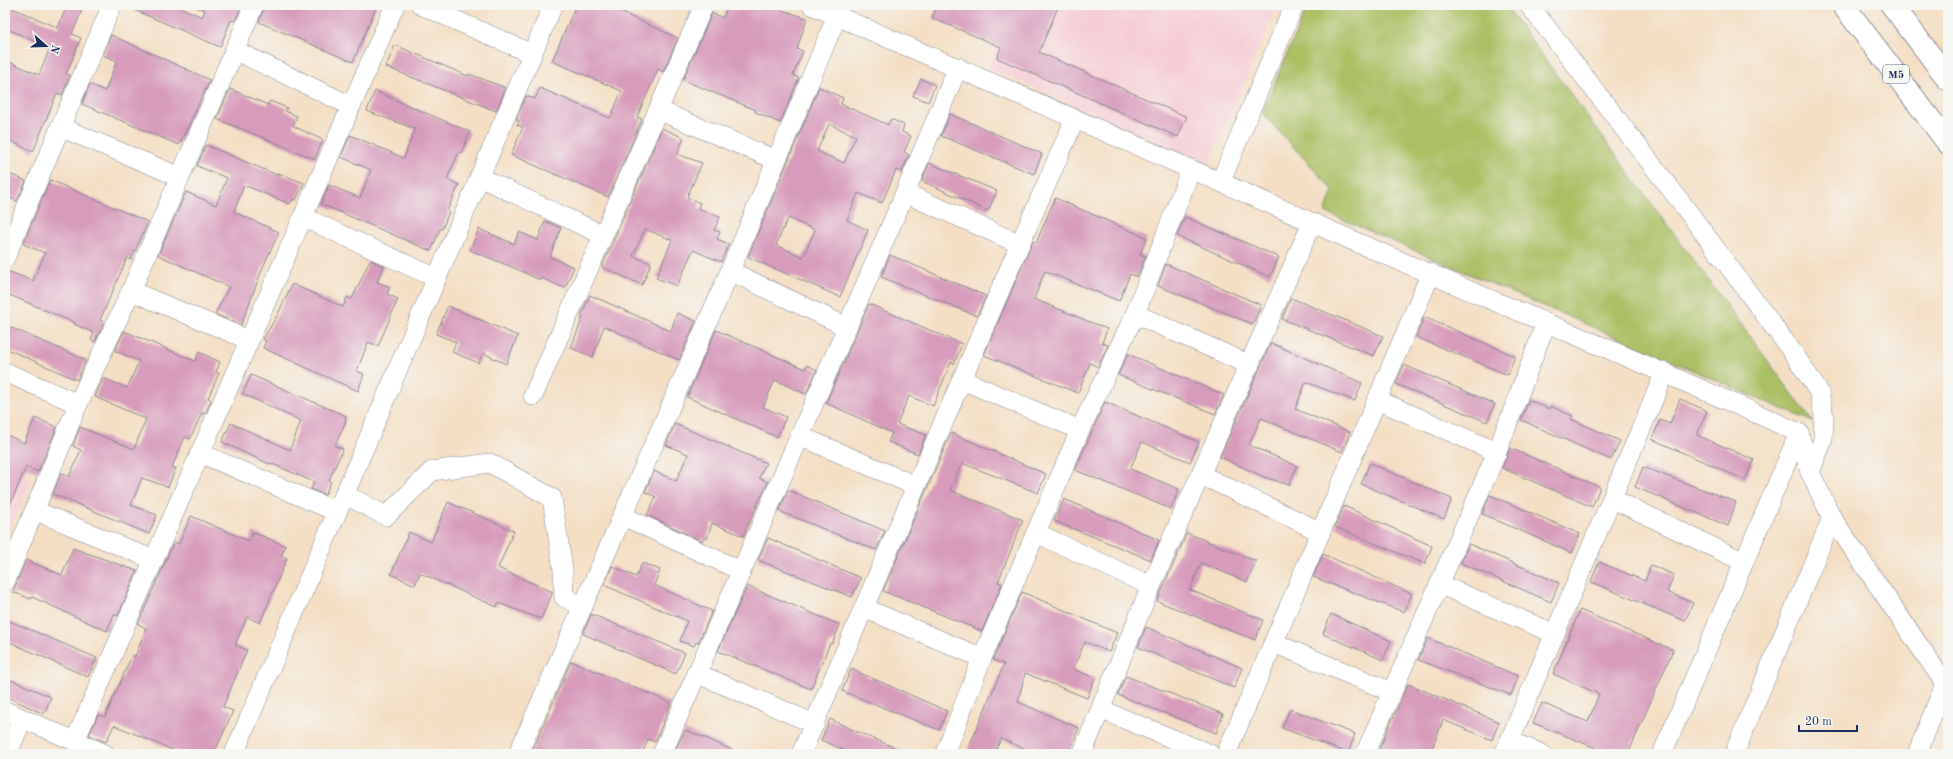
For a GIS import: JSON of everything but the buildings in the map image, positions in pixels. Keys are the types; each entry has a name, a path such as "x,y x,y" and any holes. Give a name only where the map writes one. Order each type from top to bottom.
{"highway":[{"name":"M5","path":"1843,5 1948,143"},
{"path":"1892,5 1948,79"}],"street":[{"path":"5,258 12,221 60,127 112,5"},
{"path":"5,582 36,510 78,404 130,291 254,5"},
{"path":"75,741 395,5"},
{"path":"421,5 532,54"},
{"path":"234,754 553,5"},
{"path":"533,396 704,5"},
{"path":"812,5 1221,181 1312,223 1665,372 1799,433 1810,472 1832,518 1946,686 1917,754"},
{"path":"1221,181 1294,5"},
{"path":"1529,5 1680,201 1794,354 1819,392 1824,416 1823,440 1810,472"},
{"path":"518,754 730,271 837,16"},
{"path":"234,50 351,106"},
{"path":"662,754 958,67"},
{"path":"658,110 776,160"},
{"path":"801,754 1075,119"},
{"path":"60,127 180,176"},
{"path":"944,754 982,658 1080,430 1135,314 1191,169"},
{"path":"480,177 603,235"},
{"path":"905,193 1020,244"},
{"path":"303,217 436,278"},
{"path":"1082,754 1102,710 1151,586 1312,223"},
{"path":"730,271 847,327"},
{"path":"1226,754 1431,273"},
{"path":"130,291 249,340"},
{"path":"1135,314 1250,365"},
{"path":"1364,754 1497,452 1546,323"},
{"path":"5,372 78,404"},
{"path":"1542,754 1507,747 1613,499 1665,372"},
{"path":"962,380 1080,430"},
{"path":"1377,400 1497,452"},
{"path":"1662,754 1799,433"},
{"path":"800,436 916,486"},
{"path":"200,453 337,512"},
{"path":"344,494 386,516 432,470 490,463 552,498 563,570 564,597 583,607"},
{"path":"1201,475 1321,532"},
{"path":"1613,499 1744,562"},
{"path":"36,510 154,560"},
{"path":"623,516 741,571"},
{"path":"1734,754 1832,518"},
{"path":"1036,533 1151,586"},
{"path":"1439,584 1555,634"},
{"path":"864,608 982,658"},
{"path":"1274,643 1392,692"},
{"path":"696,674 815,724"},
{"path":"1102,710 1210,754"},
{"path":"5,712 105,754"},
{"path":"8,754 22,719"}],"shaded area":[{"path":"1014,5 1278,5 1209,164 987,67"},
{"path":"5,467 32,480 5,540"}],"green space":[{"path":"1308,5 1505,5 1813,422 1325,212 1333,190 1262,113"}]}
